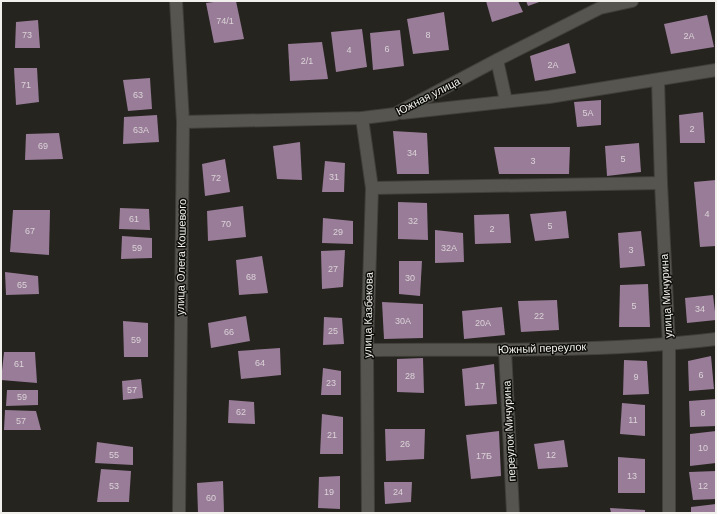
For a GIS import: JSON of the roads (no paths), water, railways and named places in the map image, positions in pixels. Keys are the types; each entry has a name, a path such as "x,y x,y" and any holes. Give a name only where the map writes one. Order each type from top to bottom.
{"street":[{"name":"улица Олега Кошевого","path":"176,1 183,122 178,513"},
{"name":"Южная улица","path":"183,122 362,118 395,114 600,8 632,1"},
{"path":"497,60 506,101"},
{"path":"395,114 549,96 716,70"},
{"name":"улица Мичурина","path":"658,80 661,183 669,344 669,513"},
{"name":"улица Казбекова","path":"362,118 372,188 367,350 368,513"},
{"path":"372,188 661,183"},
{"name":"Южный переулок","path":"367,350 505,349 669,344 716,339"},
{"name":"переулок Мичурина","path":"505,349 513,513"}]}
